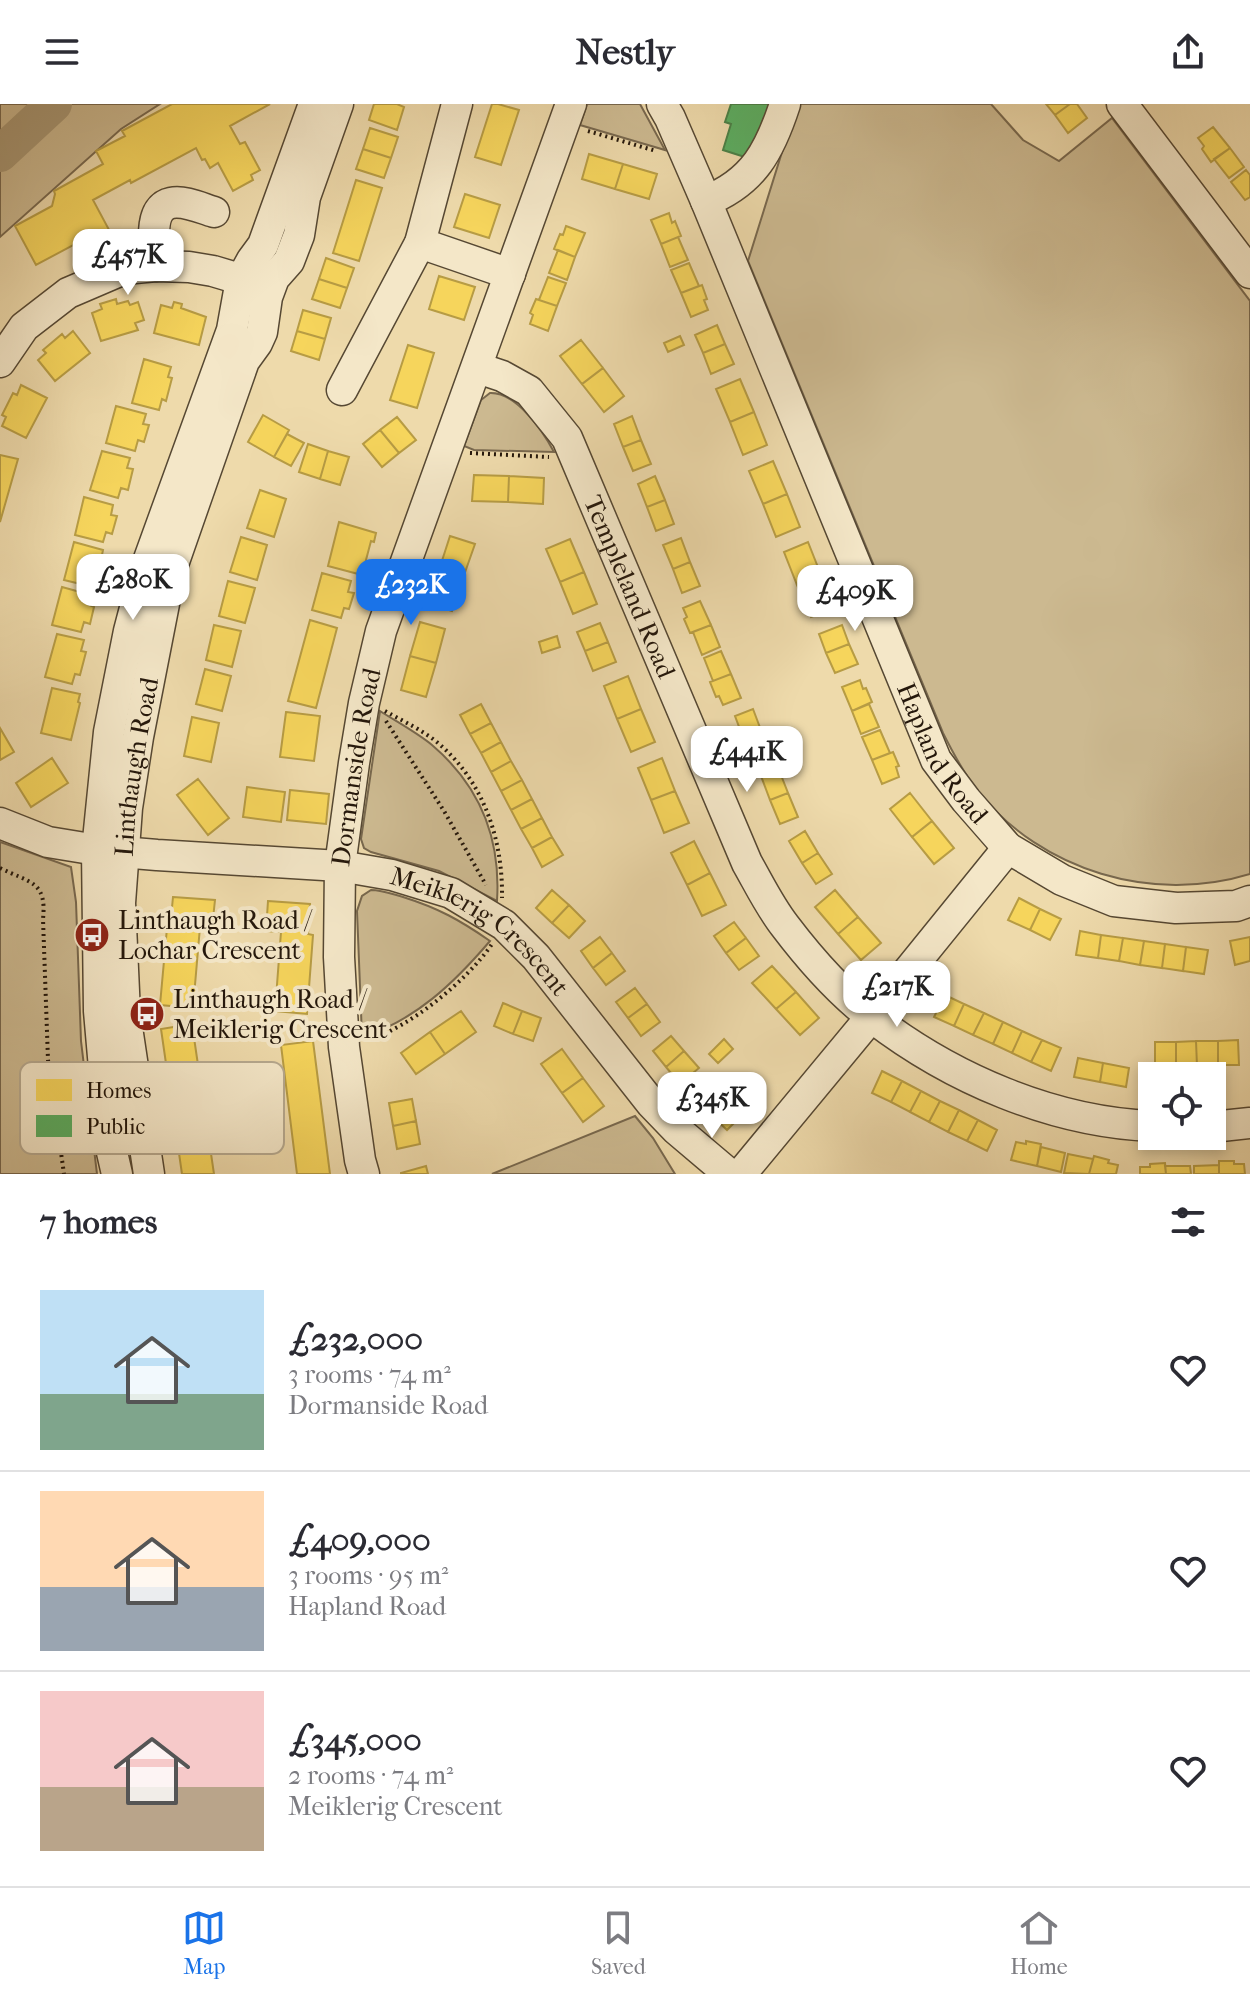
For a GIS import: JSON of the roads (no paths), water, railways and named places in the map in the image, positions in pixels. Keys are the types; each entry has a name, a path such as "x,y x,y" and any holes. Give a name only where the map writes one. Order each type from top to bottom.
{"street":[{"name":"Linthaugh Road","path":"103,1062 99,1011 111,851 127,808 170,573 244,361 262,332 252,260 263,245 314,104"},
{"name":"Linthaugh Road","path":"255,284 274,278 289,261 299,235 305,197 338,104"},
{"path":"342,390 420,243 457,104"},
{"path":"706,201 739,185 752,170 774,138 785,104"},
{"path":"1122,104 1250,273"},
{"name":"Hapland Road","path":"674,109 689,161 936,760 1008,848 1062,880 1114,901 1176,908 1236,906 1250,901"},
{"name":"Dormanside Road","path":"364,1174 344,1047 339,957 340,866 364,703 381,631 568,114"},
{"path":"156,266 154,223 156,215 165,206 178,203 214,212"},
{"path":"420,243 510,274"},
{"path":"0,362 24,327 68,293 124,269 189,267 255,284"},
{"name":"Templeland Road","path":"478,368 502,376 529,391 567,438 747,863 783,924 831,980 871,1017 938,1063 1013,1096 1074,1116 1138,1126"},
{"name":"Meiklerig Crescent","path":"0,823 48,842 111,851 340,866 392,875 451,893 504,925 536,957 651,1103 677,1130 729,1174"},
{"path":"741,1174 1008,848"},
{"name":"Linthaugh Road","path":"111,851 120,903 125,1014 132,1062"},
{"path":"1226,1126 1250,1123"},
{"path":"677,1130 698,1174"},
{"name":"Linthaugh Road","path":"112,1154 117,1174"},
{"name":"Linthaugh Road","path":"146,1154 149,1174"}],"waterway":[{"path":"0,154 54,104"}],"place":[{"name":"Linthaugh Road / Lochar Crescent","path":"92,935"},
{"name":"Linthaugh Road / Meiklerig Crescent","path":"147,1014"}]}
